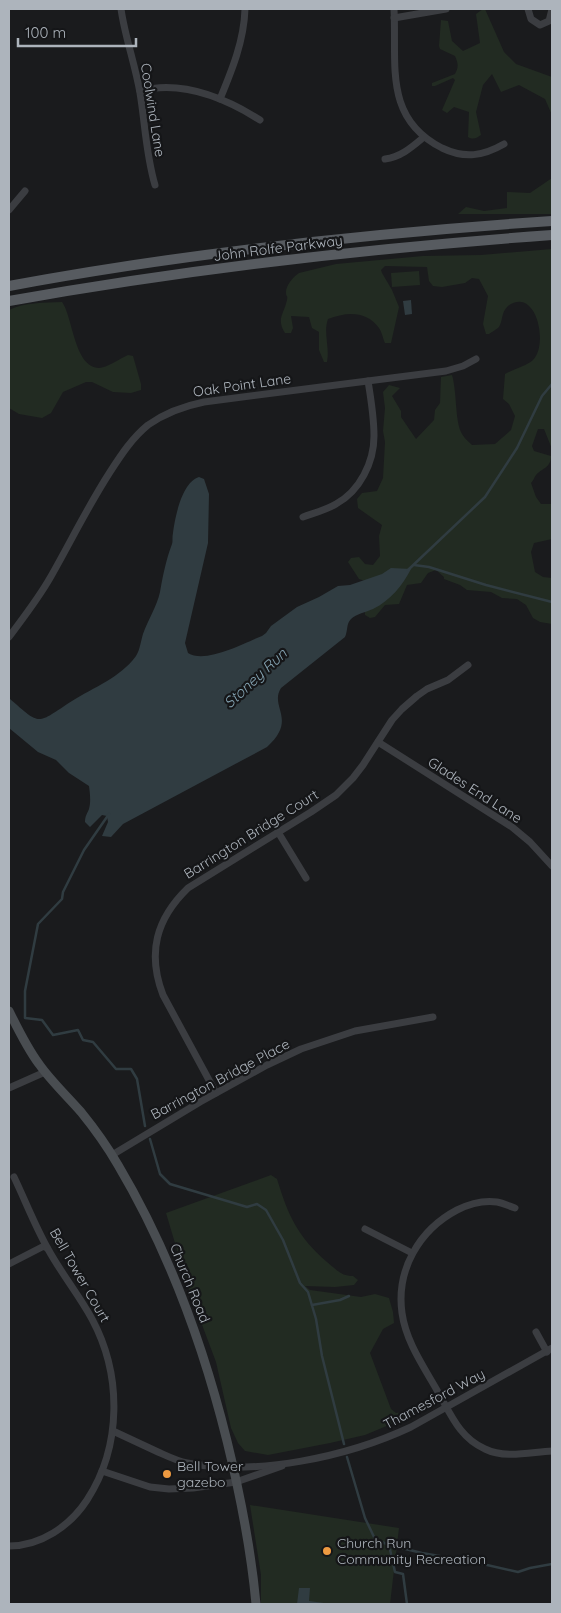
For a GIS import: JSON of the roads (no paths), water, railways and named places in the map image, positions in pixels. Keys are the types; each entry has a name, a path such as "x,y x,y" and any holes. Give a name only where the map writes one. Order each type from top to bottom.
{"main road":[{"name":"John Rolfe Parkway","path":"9,286 167,261 261,249 552,221"},
{"name":"John Rolfe Parkway","path":"9,301 115,283 286,260 418,246 552,235"},
{"name":"Church Road","path":"9,1011 38,1063 81,1113 112,1155 153,1229 181,1294 206,1365 233,1468 253,1577 256,1604"}],"street":[{"name":"Coolwind Lane","path":"121,9 140,90 149,167 155,185"},
{"path":"220,99 237,56 242,38 245,9"},
{"path":"394,9 394,70 396,90 404,113 411,124 424,137 448,151 463,155 483,154 504,144"},
{"path":"394,18 446,9"},
{"path":"528,9 531,20 540,25 549,22 552,9"},
{"path":"140,90 168,87 191,91 220,99 260,120"},
{"path":"385,159 406,152 424,137"},
{"path":"9,210 25,192"},
{"name":"Oak Point Lane","path":"9,637 37,600 115,463 133,439 162,416 198,403 446,371 463,366 476,359"},
{"path":"303,517 337,504 353,490 366,472 371,458 374,434 368,381"},
{"name":"Barrington Bridge Court","path":"216,1093 158,983 155,955 158,935 165,916 188,888 336,795 353,778 402,709 427,689 448,680 468,665"},
{"name":"Glades End Lane","path":"378,742 512,827 530,842 552,866"},
{"path":"278,832 306,878"},
{"name":"Barrington Bridge Place","path":"112,1155 216,1093 301,1049 326,1040 389,1024 433,1017"},
{"path":"9,1088 45,1072"},
{"name":"Bell Tower Court","path":"9,1546 28,1544 54,1533 66,1525 80,1510 102,1471 108,1453 113,1431 114,1407 112,1382 101,1337 84,1304 47,1248 14,1176"},
{"path":"515,1208 498,1202 487,1202 462,1208 430,1229 412,1253 405,1270 401,1290 401,1306 404,1325 413,1348 446,1408 466,1437 486,1450 507,1454 552,1451"},
{"path":"365,1229 412,1253"},
{"path":"9,1264 44,1246 47,1248"},
{"path":"536,1332 549,1350"},
{"name":"Thamesford Way","path":"113,1431 185,1463 233,1468 292,1462 341,1452 379,1441 411,1427 549,1350"},
{"name":"Thamesford Way","path":"102,1471 150,1488 193,1488 236,1482 292,1462"}],"water":[{"path":"411,300 412,314 405,315 403,301"},
{"path":"199,477 204,479 209,494 208,543 185,643 188,653 196,656 205,656 225,651 262,636 271,626 297,607 338,586 350,585 382,574 391,568 411,569 400,587 391,597 373,609 353,617 348,623 345,637 281,688 278,701 282,721 281,729 267,747 123,824 111,837 102,836 108,822 107,816 102,815 90,827 85,822 90,803 89,786 69,773 56,760 38,752 9,728 9,698 34,718 45,718 106,682 130,664 137,654 143,634 159,597 180,501 188,486"},
{"path":"299,1588 310,1588 309,1601 324,1604 297,1604"}],"waterway":[{"name":"Stoney Run","path":"408,570 485,497 517,448 542,396 552,384"},
{"path":"414,565 429,567 486,585 552,602"},
{"name":"Stoney Run","path":"109,814 84,850 63,892 62,899 38,924 25,991 25,1018 42,1020 53,1035 78,1030 83,1040 93,1042 116,1069 131,1069 137,1079 145,1126"},
{"path":"150,1139 160,1174 170,1184 247,1207 257,1204 266,1210 283,1240 300,1283 308,1292 316,1319 322,1356 344,1444"},
{"path":"312,1305 340,1300 349,1296"},
{"path":"347,1457 365,1518 375,1539 389,1545 422,1553 518,1572 552,1564"},
{"path":"389,1545 395,1572 403,1574 407,1604"}],"place":[{"name":"Bell Tower gazebo","path":"167,1474"},
{"name":"Church Run Community Recreation","path":"327,1551"}]}
